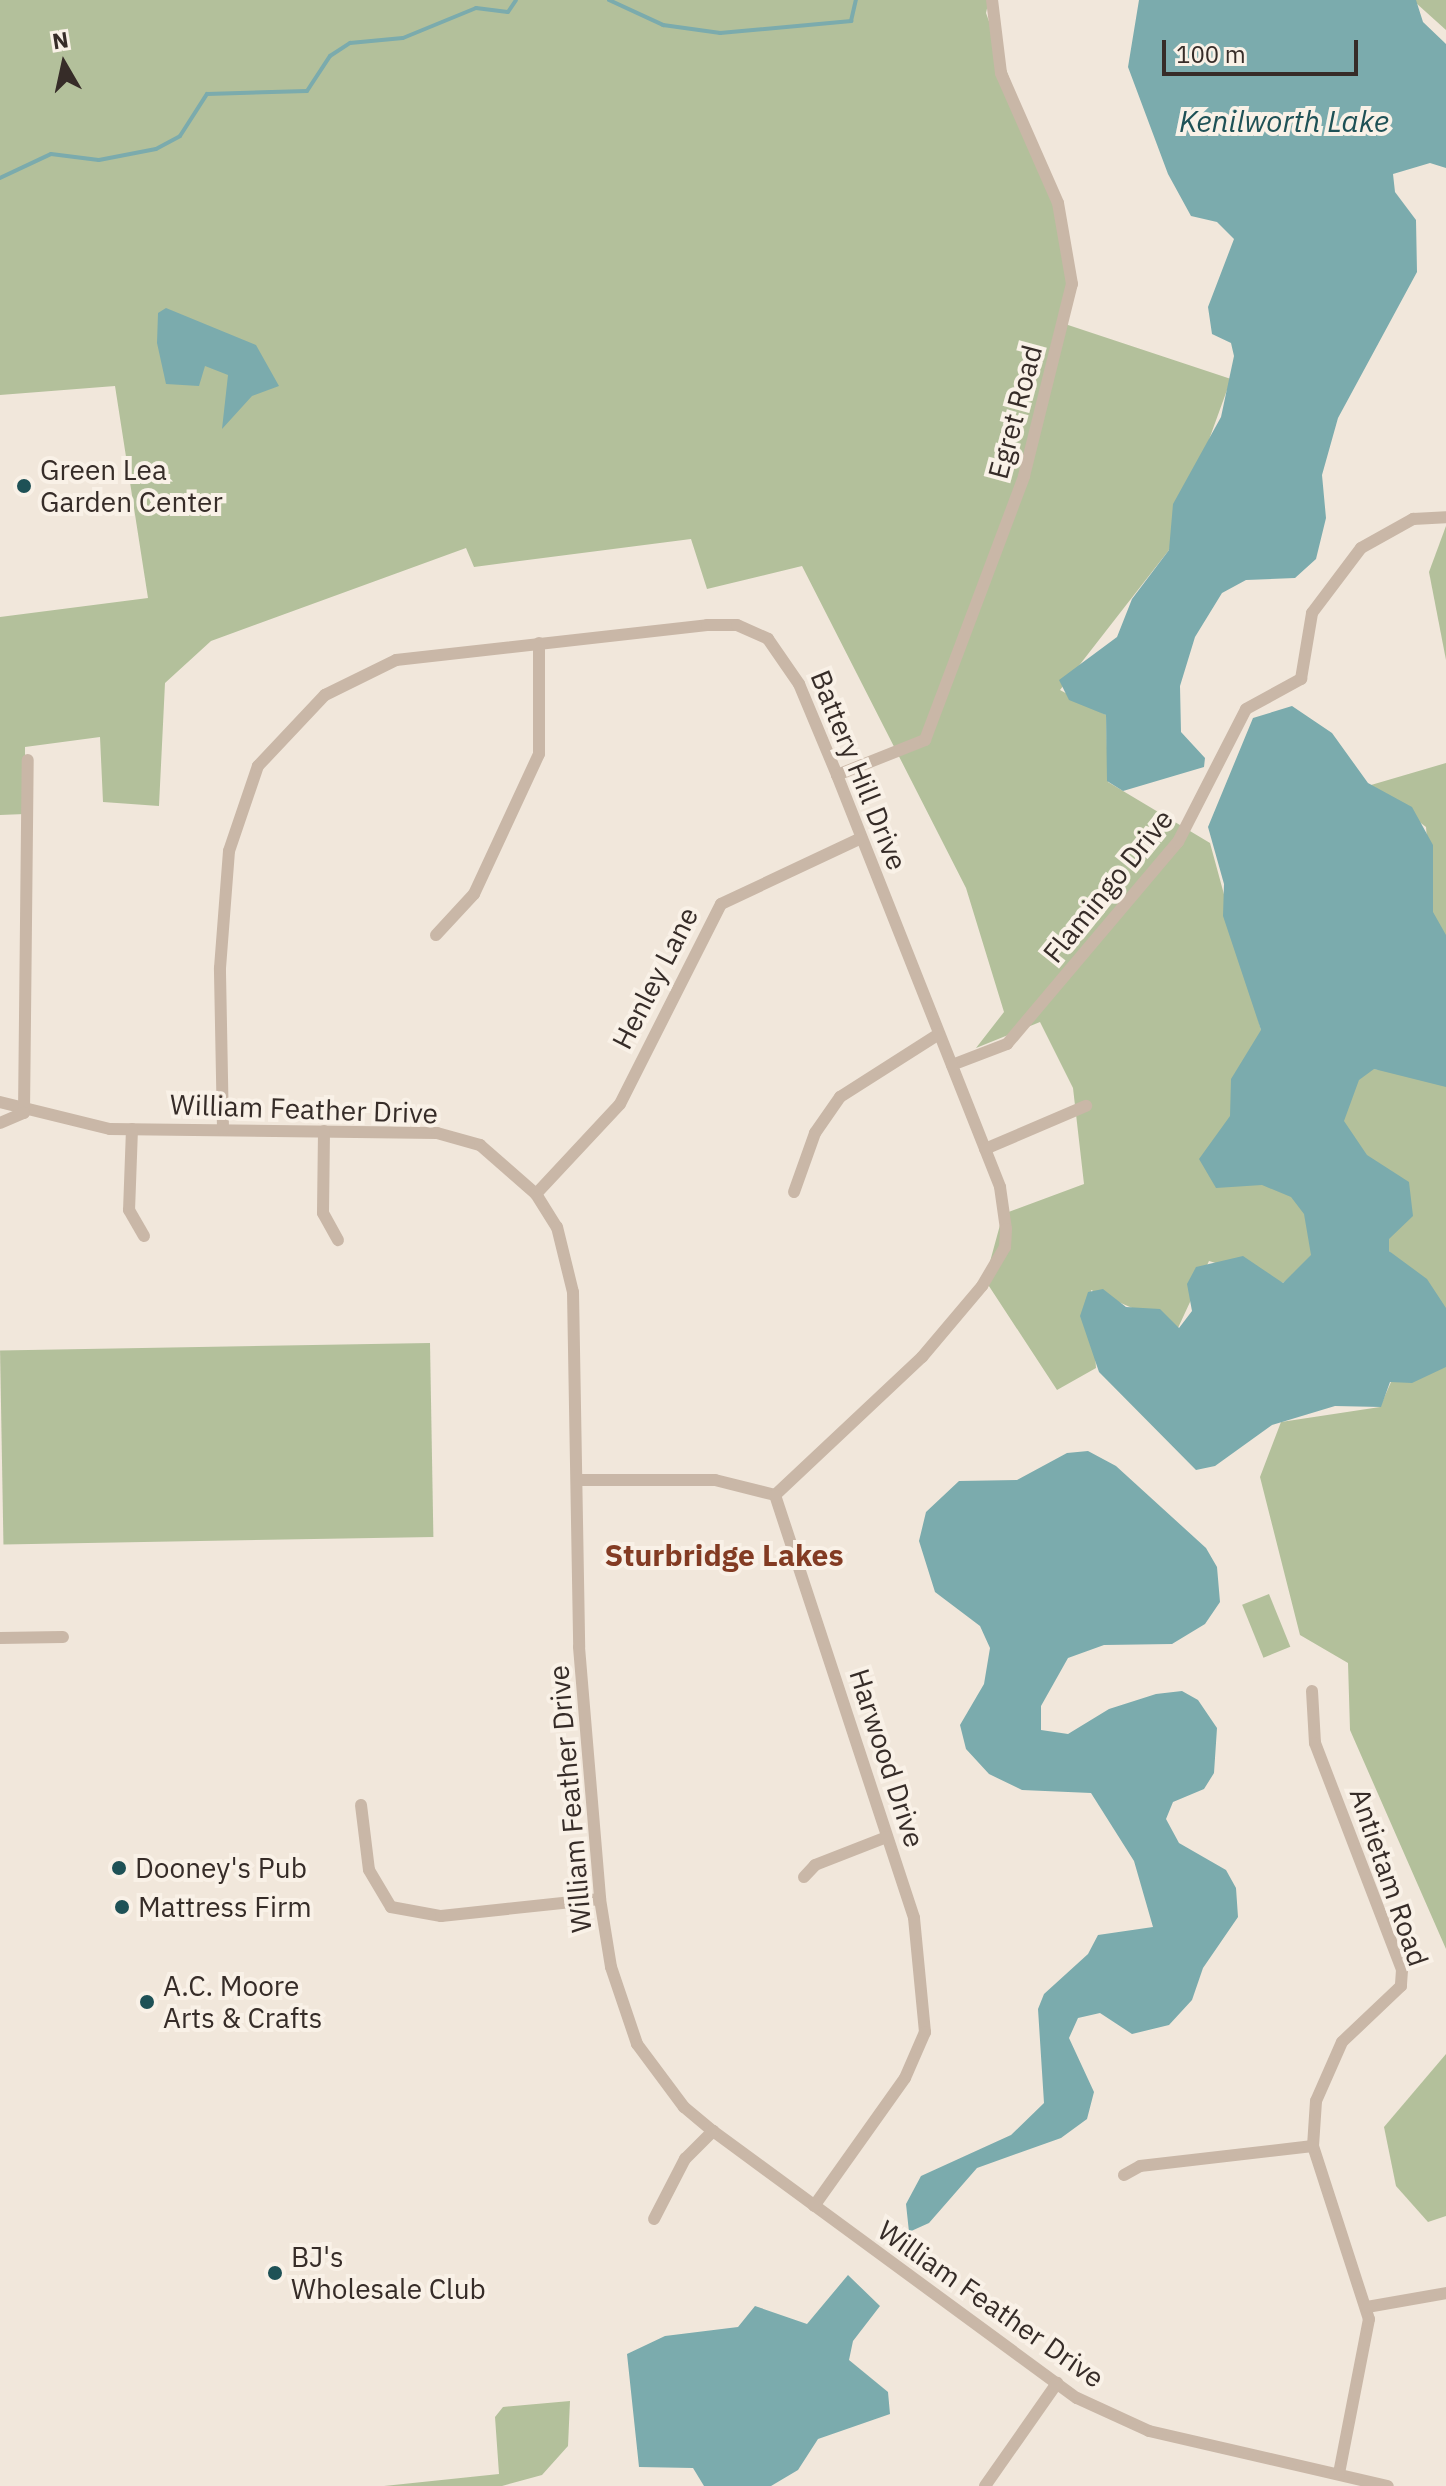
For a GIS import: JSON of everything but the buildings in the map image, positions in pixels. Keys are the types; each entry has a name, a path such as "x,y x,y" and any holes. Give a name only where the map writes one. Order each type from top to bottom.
{"street":[{"name":"Egret Road","path":"837,775 925,740 1024,476 1072,284 1058,203 1001,73 992,0"},
{"name":"Flamingo Drive","path":"952,1065 1007,1044 1178,842 1246,709 1301,679 1312,613 1361,548 1413,519 1446,517"},
{"name":"Battery Hill Drive","path":"223,1129 220,968 229,851 258,766 325,695 367,670 539,643 737,625 768,639 786,659 837,775 985,1149 1006,1229 1005,1247 982,1286 922,1357 775,1495"},
{"path":"436,935 474,894 539,754 539,643"},
{"path":"0,1123 24,1113 28,760"},
{"name":"Henley Lane","path":"536,1194 620,1104 721,904 861,838"},
{"path":"794,1192 815,1133 840,1097 939,1034"},
{"name":"William Feather Drive","path":"0,1102 24,1113 132,1129 437,1133 480,1145 536,1194 557,1227 573,1292 579,1647 600,1899 611,1967 637,2044 684,2107 713,2131 1057,2383 1149,2431 1388,2486"},
{"path":"985,1149 1086,1106"},
{"path":"132,1129 129,1210 144,1236"},
{"path":"324,1131 323,1213 338,1240"},
{"path":"577,1480 715,1480 775,1495"},
{"name":"Harwood Drive","path":"775,1495 914,1918 928,2005 925,2032 905,2078 814,2206"},
{"path":"0,1638 63,1637"},
{"name":"Antietam Road","path":"1312,1691 1315,1743 1402,1970 1401,1986 1364,2014 1332,2057 1316,2101 1313,2146"},
{"path":"361,1805 369,1870 391,1907 441,1916 600,1899"},
{"path":"804,1877 815,1865 887,1837"},
{"path":"654,2219 685,2159 713,2131"},
{"path":"1124,2175 1140,2166 1313,2146 1367,2307 1364,2369 1339,2474"},
{"path":"1367,2307 1446,2293"},
{"path":"985,2486 1057,2383"}],"green space":[{"path":"0,0 989,0 986,13 1072,255 1062,323 1231,379 1169,550 1060,690 1106,715 1108,782 1210,843 1261,1030 1374,1069 1446,1079 1446,1312 1389,1251 1306,1265 1283,1283 1209,1261 1178,1328 1091,1290 1096,1368 1057,1390 985,1280 1003,1214 1084,1184 1073,1088 1040,1022 976,1048 1004,1012 966,888 802,566 707,589 691,539 474,567 466,548 211,641 165,683 159,806 103,802 100,737 25,747 25,814 0,815 0,617 148,598 115,386 0,395"},
{"path":"1416,0 1446,0 1446,30 1416,3"},
{"path":"1446,526 1446,660 1429,572"},
{"path":"1446,763 1446,939 1433,915 1426,827 1371,785"},
{"path":"430,1343 433,1537 3,1544 0,1351"},
{"path":"1446,1361 1446,1949 1350,1730 1348,1663 1300,1635 1260,1477 1281,1422 1380,1407 1391,1382"},
{"path":"1269,1594 1290,1647 1263,1658 1242,1605"},
{"path":"1446,2054 1446,2216 1428,2222 1396,2186 1384,2127"},
{"path":"570,2401 568,2446 542,2475 502,2486 384,2486 499,2474 495,2417 503,2407"}],"water":[{"name":"Kenilworth Lake","path":"1139,0 1416,0 1423,22 1446,44 1446,168 1430,163 1393,174 1395,192 1416,220 1417,272 1338,418 1322,475 1326,518 1316,559 1295,578 1246,580 1222,593 1195,637 1180,686 1181,732 1205,758 1204,767 1123,791 1107,781 1106,715 1069,700 1059,680 1117,637 1132,599 1169,550 1173,504 1221,417 1234,356 1231,343 1212,334 1208,307 1234,239 1217,222 1191,216 1168,174 1128,67"},
{"path":"166,308 256,345 279,386 252,396 222,429 228,375 205,366 199,386 166,384 157,343 158,313"},
{"path":"1292,706 1332,733 1368,783 1412,807 1433,845 1433,912 1446,935 1446,1087 1374,1069 1359,1080 1344,1121 1367,1155 1409,1182 1413,1216 1389,1239 1389,1251 1427,1279 1446,1308 1446,1367 1412,1383 1390,1382 1381,1407 1335,1406 1272,1425 1215,1466 1196,1470 1099,1372 1080,1316 1088,1292 1103,1289 1126,1307 1160,1309 1179,1328 1192,1311 1187,1284 1196,1267 1243,1256 1283,1283 1311,1255 1304,1214 1291,1197 1262,1185 1216,1188 1199,1159 1230,1116 1231,1079 1261,1030 1223,916 1224,884 1208,827 1253,718"},
{"path":"1088,1451 1116,1466 1206,1548 1217,1567 1220,1602 1205,1624 1172,1644 1104,1645 1068,1658 1041,1706 1041,1730 1068,1734 1109,1709 1156,1694 1182,1691 1198,1700 1217,1728 1214,1773 1204,1789 1173,1802 1166,1819 1179,1843 1226,1870 1236,1888 1238,1917 1203,1968 1192,2000 1169,2025 1132,2034 1100,2013 1078,2018 1069,2038 1094,2092 1087,2119 1061,2138 977,2168 929,2223 909,2232 906,2204 921,2176 1011,2135 1044,2103 1038,2009 1044,1994 1088,1954 1098,1935 1153,1927 1134,1861 1091,1793 1022,1790 989,1774 966,1749 960,1725 984,1684 990,1648 980,1626 935,1592 919,1541 926,1512 959,1481 1017,1480 1067,1453"},
{"path":"848,2275 880,2306 853,2341 849,2360 888,2392 890,2414 818,2439 798,2470 771,2486 704,2486 693,2468 639,2467 627,2354 665,2336 738,2327 755,2306 807,2324"}],"waterway":[{"path":"0,178 51,154 99,160 156,149 180,136 207,94 307,91 330,56 350,43 403,38 476,8 508,12 516,0"},
{"path":"609,0 663,25 720,33 851,21 856,0"}],"place":[{"name":"Green Lea Garden Center","path":"24,486"},
{"name":"Dooney's Pub","path":"119,1868"},
{"name":"Mattress Firm","path":"122,1907"},
{"name":"A.C. Moore Arts & Crafts","path":"147,2002"},
{"name":"BJ's Wholesale Club","path":"275,2273"}],"district":[{"name":"Sturbridge Lakes","path":"724,1555"}]}
